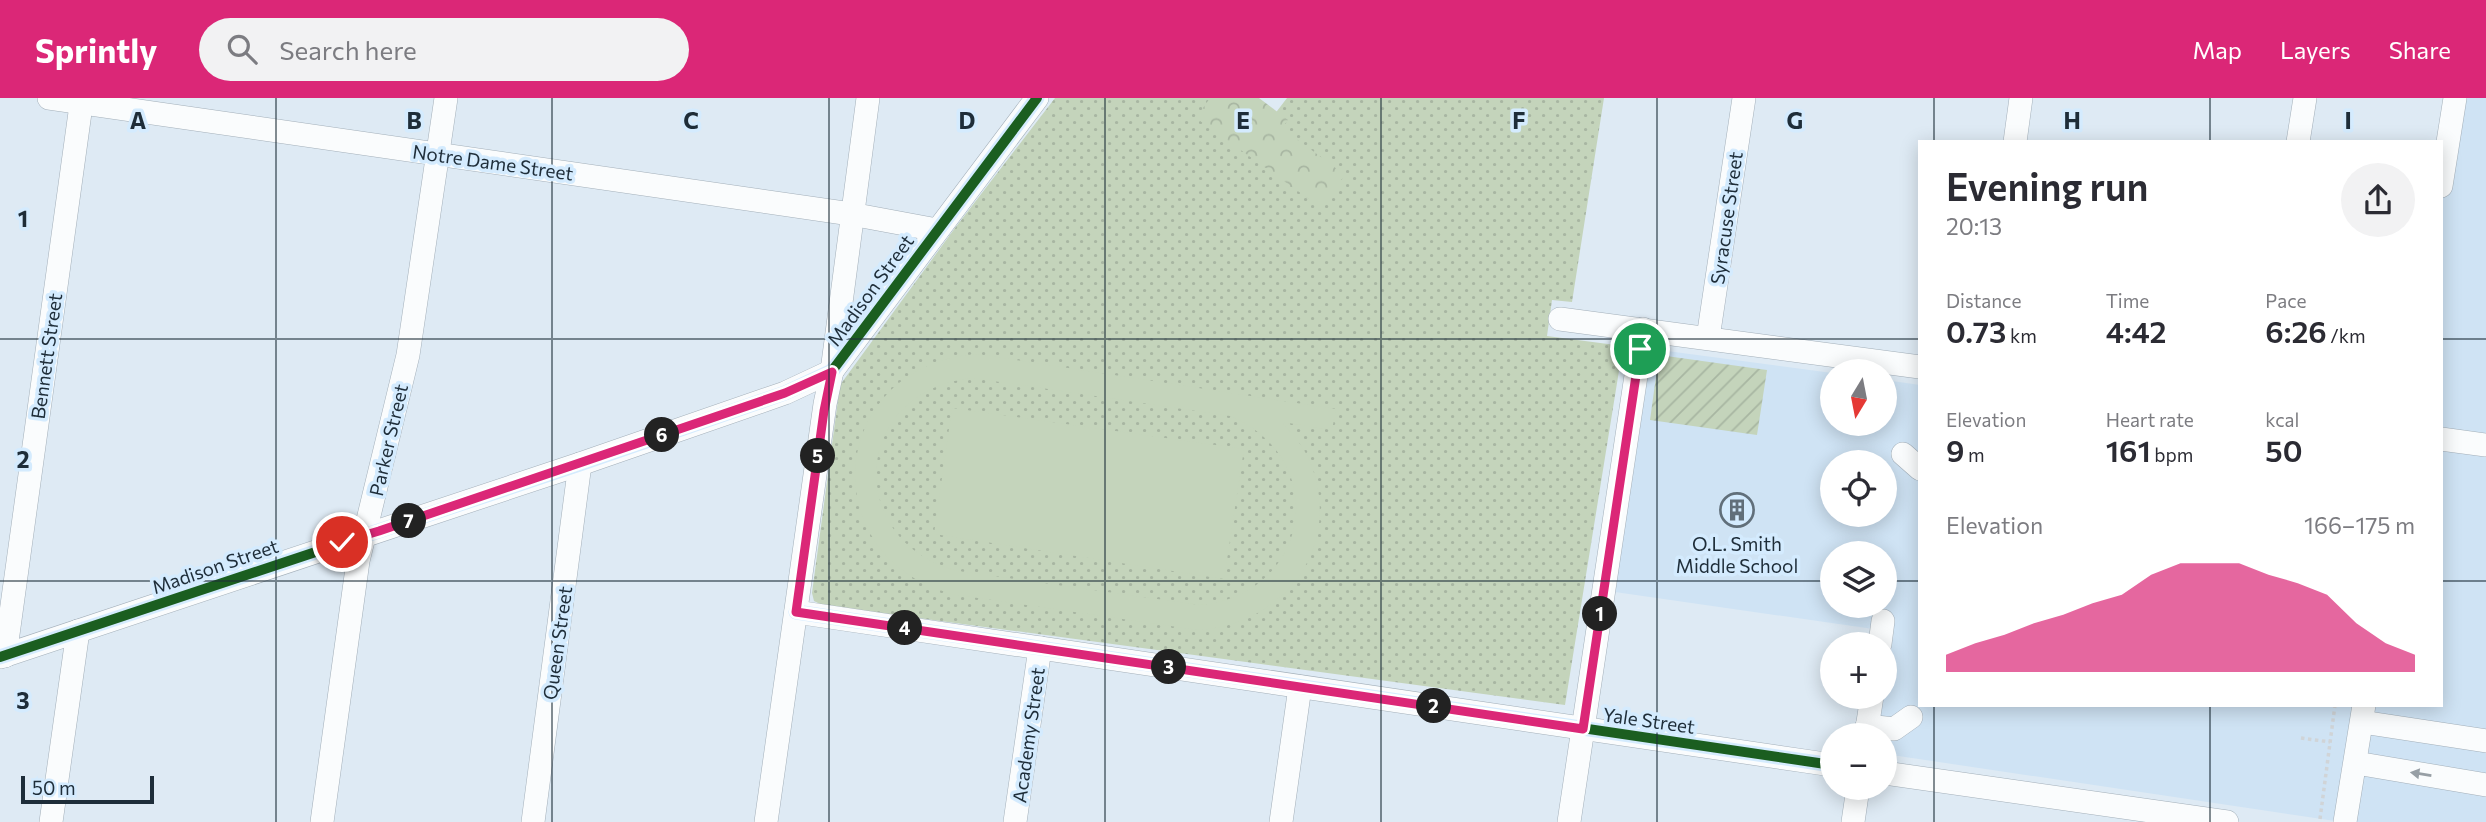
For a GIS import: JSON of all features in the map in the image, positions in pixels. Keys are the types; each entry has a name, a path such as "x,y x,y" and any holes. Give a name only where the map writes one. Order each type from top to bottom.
{"street":[{"name":"Notre Dame Street","path":"49,98 82,100 851,214 937,230"},
{"name":"Parker Street","path":"322,822 363,536 408,355 446,98"},
{"path":"766,822 824,411 832,372 868,98"},
{"name":"Madison Street","path":"3,656 580,464 785,393 832,372 1037,98"},
{"name":"Syracuse Street","path":"1708,338 1744,98"},
{"path":"2015,140 2021,98"},
{"path":"2298,140 2305,98"},
{"path":"2443,173 2455,98"},
{"name":"Bennett Street","path":"3,656 82,100"},
{"path":"1560,320 1918,367"},
{"path":"1569,822 1643,329"},
{"path":"2443,439 2486,445"},
{"name":"Queen Street","path":"533,822 580,464"},
{"name":"Yale Street","path":"796,612 1820,763"},
{"path":"1882,632 1883,621"},
{"path":"51,822 78,631"},
{"name":"Academy Street","path":"1015,822 1040,648"},
{"path":"1280,822 1300,687"},
{"path":"2345,822 2363,713 2486,741"},
{"path":"1897,727 1911,717"},
{"path":"2356,763 2486,785"},
{"path":"1897,775 2223,822"},
{"path":"1853,822 1856,800"}],"path":[{"path":"2320,819 2335,707"},
{"path":"2301,738 2330,742"}],"shaded area":[{"path":"2451,98 2486,98 2486,822 2342,822 1897,756 1897,723 1879,723 1881,709 1897,709 1897,632 1615,592 1652,349 1820,371 1820,436 1897,436 1897,382 1918,385 1918,707 2443,707 2443,151"}],"green space":[{"path":"1055,98 1251,98 1274,115 1287,98 1604,98 1572,302 1552,300 1547,336 1623,346 1565,705 822,605 814,601 812,593 840,385"},
{"path":"1210,98 1259,98 1288,120 1282,128 1345,175 1320,207 1196,118"},
{"path":"977,354 1336,409 1332,430 1282,422 1309,460 1319,498 1319,527 1311,554 1298,578 1279,598 1255,614 1228,625 1198,630 957,595 910,575 877,545 859,507 856,466 866,426 890,392 927,366","holes":["973,378 1230,416 1263,436 1284,462 1295,492 1295,523 1285,552 1266,577 1237,596 1200,605 958,571 920,555 894,530 880,500 877,467 885,436 904,409 933,388"]},
{"path":"1659,355 1767,370 1757,435 1650,420"},
{"path":"952,408 1244,449 1224,579 934,534"}],"cycle path":[{"path":"0,657 580,464 785,393 832,371 1037,98"},
{"path":"796,612 1820,763"}],"place":[{"name":"O.L. Smith Middle School","path":"1737,510"}],"route":[{"path":"342,542 785,393 832,372 824,411 796,612 1583,729 1640,349"}]}
